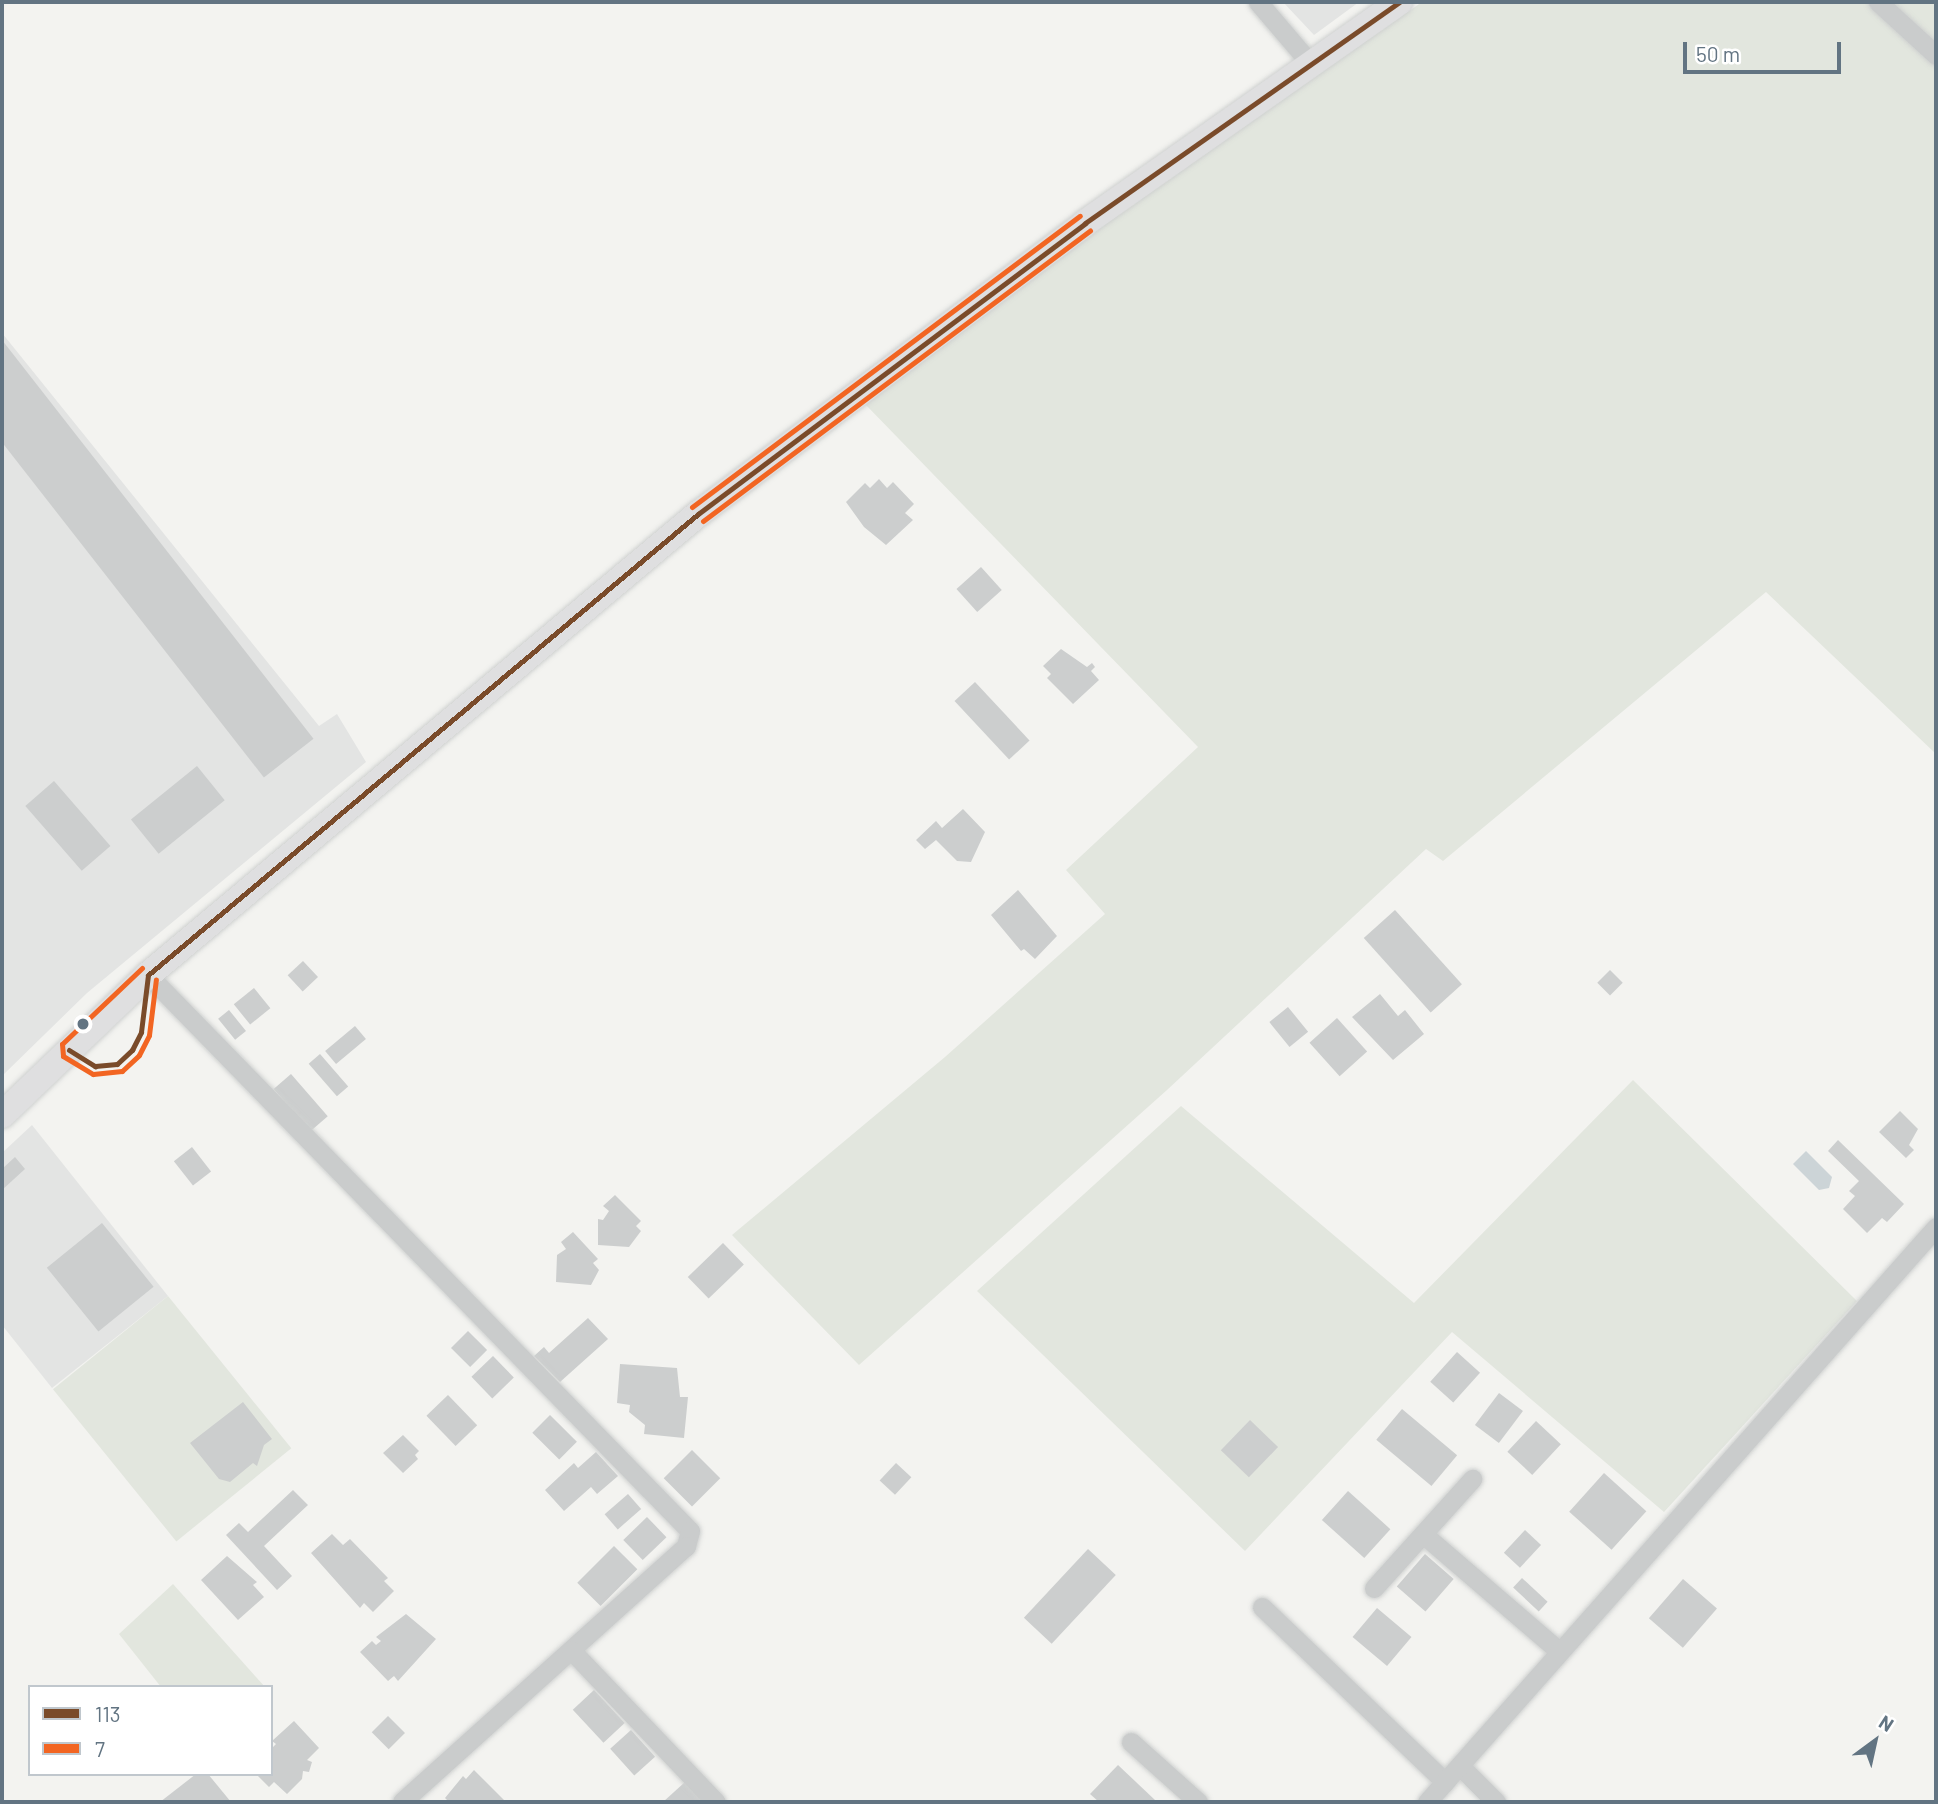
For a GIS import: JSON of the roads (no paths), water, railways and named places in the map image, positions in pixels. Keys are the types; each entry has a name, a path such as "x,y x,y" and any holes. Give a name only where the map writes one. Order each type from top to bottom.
{"street":[{"path":"1258,2 1310,64"},
{"path":"2,1115 148,975 698,514 1085,223 1399,2"},
{"path":"1878,2 1936,55"},
{"path":"148,975 690,1531 686,1546 402,1802"},
{"path":"1427,1802 1936,1227"},
{"path":"1374,1588 1472,1479"},
{"path":"1423,1534 1559,1651"},
{"path":"1262,1607 1445,1782"},
{"path":"571,1650 716,1802"},
{"path":"1131,1742 1198,1802"},
{"path":"1460,1766 1496,1802"}]}
